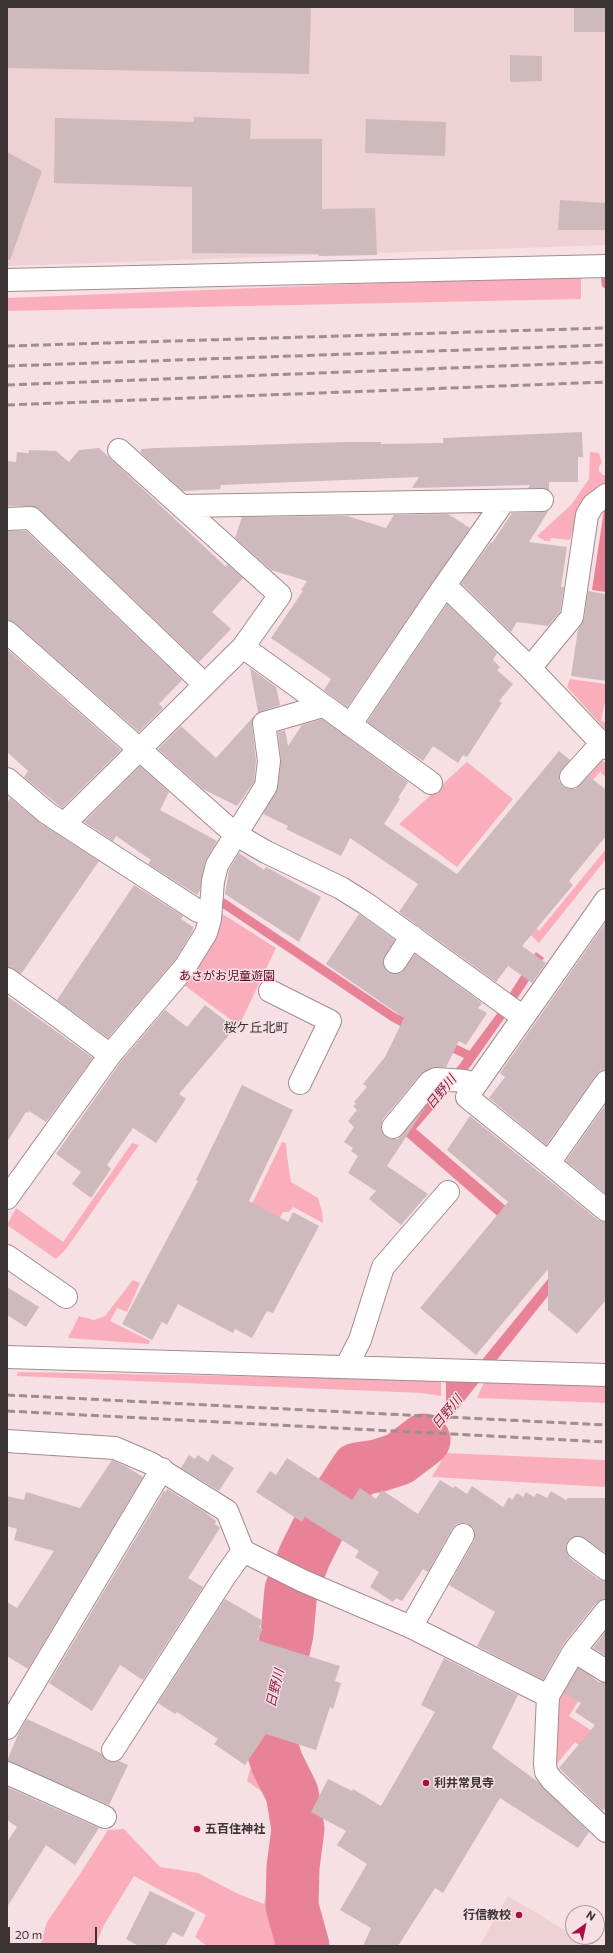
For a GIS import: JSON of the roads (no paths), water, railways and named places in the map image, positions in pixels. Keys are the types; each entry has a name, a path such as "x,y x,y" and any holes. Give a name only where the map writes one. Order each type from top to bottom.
{"street":[{"path":"7,280 606,266"},
{"path":"64,824 243,647 280,595 119,450"},
{"path":"530,668 572,617 587,515 593,505 606,495"},
{"path":"181,506 542,500"},
{"path":"350,725 504,501"},
{"path":"7,519 31,518 204,684"},
{"path":"445,585 530,668 604,746 571,777"},
{"path":"7,632 235,834 266,852 341,888 412,936 513,1010"},
{"path":"243,647 432,784"},
{"path":"7,1198 110,1055 194,955 206,933 211,909 214,875 217,865 266,786 269,760 264,723 323,706"},
{"path":"7,779 48,813 198,911"},
{"path":"602,1199 549,1163 467,1097 470,1083 513,1010 606,900"},
{"path":"396,962 412,936"},
{"path":"7,979 110,1055"},
{"path":"270,991 330,1020 300,1083"},
{"path":"393,1127 430,1082 436,1078 470,1083"},
{"path":"549,1163 606,1082"},
{"path":"346,1367 360,1340 383,1267 448,1192"},
{"path":"7,1256 66,1297"},
{"path":"7,1357 606,1375"},
{"path":"7,1441 114,1448 162,1469 227,1511 243,1551 411,1627 548,1696"},
{"path":"7,1728 162,1469"},
{"path":"411,1627 463,1535"},
{"path":"578,1548 606,1569"},
{"path":"113,1750 225,1576 243,1551"},
{"path":"606,1611 574,1651 548,1696 546,1772 552,1780 606,1831"},
{"path":"574,1651 606,1671"},
{"path":"7,1773 105,1817"}],"water":[{"path":"604,510 606,511 606,592 592,590"},
{"path":"536,952 544,958 501,1023 470,1067 416,1129 572,1263 571,1267 496,1361 482,1360 557,1268 401,1132 459,1065 496,1015"},
{"path":"446,1381 480,1381 428,1446 406,1465 363,1474 352,1465 358,1460 381,1460 413,1437 441,1412 446,1406"}],"waterway":[{"path":"605,266 606,284"},
{"path":"223,903 393,1017 412,1027"},
{"path":"445,1044 470,1056"},
{"name":"日野川","path":"303,1946 292,1906 293,1867 298,1829 292,1793 277,1763 270,1741 268,1719 287,1634 291,1590 305,1555 319,1527 357,1469 377,1466 399,1459 424,1440"}],"railway":[{"path":"7,346 606,328"},
{"path":"7,366 606,345"},
{"path":"7,385 606,362"},
{"path":"7,405 606,382"},
{"path":"7,1395 606,1425"},
{"path":"7,1411 606,1442"}],"place":[{"name":"利井常見寺","path":"426,1783"},
{"name":"五百住神社","path":"197,1829"},
{"name":"行信教校","path":"519,1915"}],"district":[{"name":"桜ケ丘北町","path":"256,1028"}],"park label":[{"name":"あさがお児童遊園","path":"227,976"}]}
